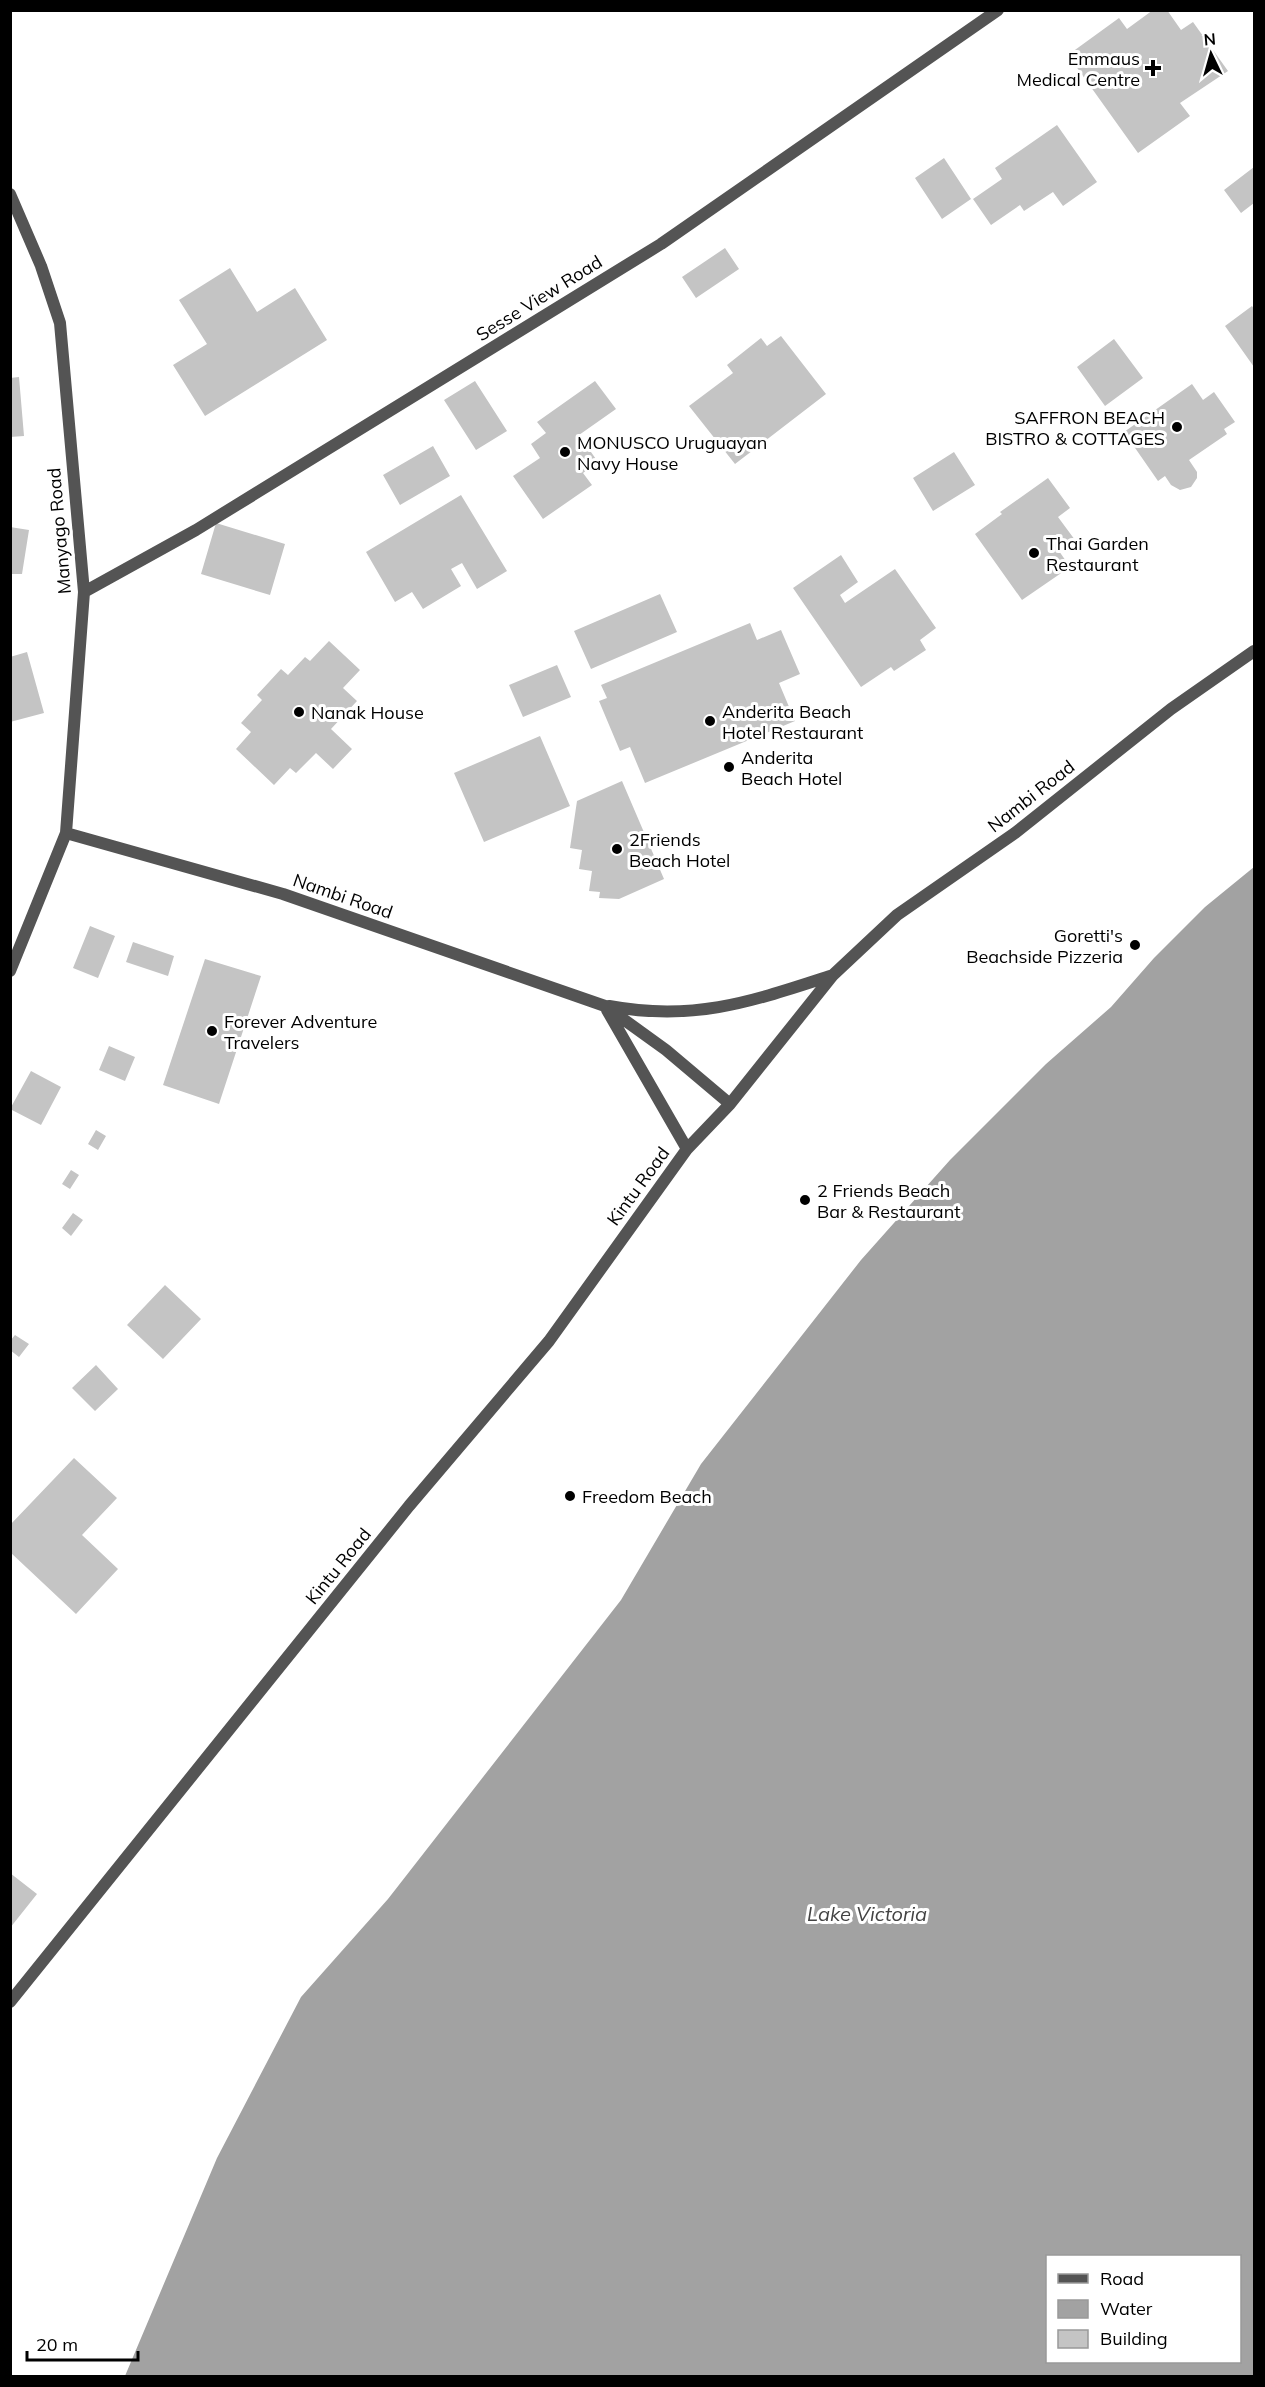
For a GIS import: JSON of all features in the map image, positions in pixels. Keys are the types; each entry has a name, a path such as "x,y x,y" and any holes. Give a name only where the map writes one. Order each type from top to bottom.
{"street":[{"name":"Sesse View Road","path":"84,592 196,530 661,244 998,10"},
{"name":"Manyago Road","path":"10,194 41,266 60,323 84,592 66,832 10,970"},
{"name":"Nambi Road","path":"687,1149 730,1104 834,975 897,915 1015,833 1171,709 1254,651"},
{"name":"Nambi Road","path":"66,832 283,894 604,1006 641,1012 696,1012 753,1001 834,975"},
{"name":"Nambi Road","path":"604,1006 666,1050 730,1104"},
{"path":"604,1006 687,1149"},
{"name":"Kintu Road","path":"10,2002 409,1506 549,1341 687,1149"}],"water":[{"name":"Lake Victoria","path":"1254,867 1254,2376 125,2376 217,2158 301,1997 388,1899 621,1600 701,1464 861,1260 950,1160 1046,1064 1111,1007 1154,958 1205,907"}],"building":[{"path":"1153,10 1167,10 1181,30 1193,22 1228,71 1180,103 1190,116 1138,153 1068,55 1119,18 1127,29"},
{"path":"1057,125 1097,182 1063,206 1053,192 1024,211 1020,205 991,225 973,199 1002,179 995,168"},
{"path":"944,158 971,199 942,219 915,178"},
{"path":"1254,167 1254,203 1241,213 1224,190"},
{"path":"725,248 739,269 696,298 682,277"},
{"path":"230,268 257,312 295,288 327,340 205,416 173,365 207,344 179,300"},
{"path":"1252,306 1254,309 1254,367 1225,326"},
{"path":"781,336 826,394 735,464 689,406 733,373 727,365 761,338 767,346"},
{"path":"1114,339 1143,378 1105,406 1077,367"},
{"path":"19,377 24,436 10,437 10,378"},
{"path":"475,381 507,431 476,450 444,400"},
{"path":"595,381 616,409 579,435 598,462 583,473 592,485 543,519 513,476 540,458 531,444 546,433 537,422"},
{"path":"1192,384 1203,400 1214,392 1235,422 1224,429 1227,434 1189,460 1197,472 1197,478 1191,487 1180,490 1171,485 1165,476 1158,481 1124,432"},
{"path":"433,446 450,476 400,505 383,475"},
{"path":"954,452 975,485 933,511 913,478"},
{"path":"1048,478 1070,508 1058,517 1075,540 1059,551 1070,567 1022,600 975,534 1002,514 1000,512"},
{"path":"461,495 507,571 477,589 462,563 451,569 461,586 423,609 412,592 395,602 366,552"},
{"path":"216,523 285,544 270,595 201,574"},
{"path":"10,527 29,530 22,574 10,574"},
{"path":"841,555 858,582 840,595 845,603 895,569 936,628 920,640 926,650 894,671 891,667 861,687 793,588"},
{"path":"660,594 677,632 591,669 574,631"},
{"path":"750,623 757,640 781,630 800,674 779,683 795,721 645,783 630,747 620,751 599,701 607,698 601,685"},
{"name":"Nanak House","path":"329,641 360,670 343,688 357,701 331,729 352,749 333,769 316,753 296,773 290,768 274,785 236,749 251,732 241,723 262,700 257,695 281,669 288,675 305,657 310,661"},
{"path":"27,652 44,713 10,722 10,657"},
{"path":"557,665 571,697 523,717 509,685"},
{"path":"540,736 570,806 484,842 454,773"},
{"path":"622,781 664,879 619,899 599,898 600,892 589,891 592,871 579,869 582,850 570,848 577,801"},
{"path":"90,926 115,936 98,978 73,968"},
{"path":"133,942 174,956 168,976 126,962"},
{"name":"Forever Adventure Travelers","path":"205,959 261,976 219,1104 163,1085"},
{"path":"109,1046 135,1057 125,1081 99,1070"},
{"path":"31,1071 61,1087 41,1125 10,1109"},
{"path":"96,1130 106,1136 98,1150 88,1144"},
{"path":"71,1170 79,1175 70,1189 62,1184"},
{"path":"73,1213 83,1220 71,1236 62,1228"},
{"path":"165,1285 201,1319 163,1359 127,1325"},
{"path":"15,1335 29,1344 19,1357 10,1350 10,1341"},
{"path":"96,1365 118,1389 95,1411 72,1388"},
{"path":"74,1458 117,1498 82,1535 118,1569 76,1614 10,1552 10,1525"},
{"path":"10,1873 37,1894 10,1928"}],"place":[{"name":"Emmaus Medical Centre","path":"1153,68"},
{"name":"SAFFRON BEACH BISTRO & COTTAGES","path":"1177,427"},
{"name":"MONUSCO Uruguayan Navy House","path":"565,452"},
{"name":"Thai Garden Restaurant","path":"1034,553"},
{"name":"Nanak House","path":"299,712"},
{"name":"Anderita Beach Hotel Restaurant","path":"710,721"},
{"name":"Anderita Beach Hotel","path":"729,767"},
{"name":"2Friends Beach Hotel","path":"617,849"},
{"name":"Goretti's Beachside Pizzeria","path":"1135,945"},
{"name":"Forever Adventure Travelers","path":"212,1031"},
{"name":"2 Friends Beach Bar & Restaurant","path":"805,1200"},
{"name":"Freedom Beach","path":"570,1496"}]}
